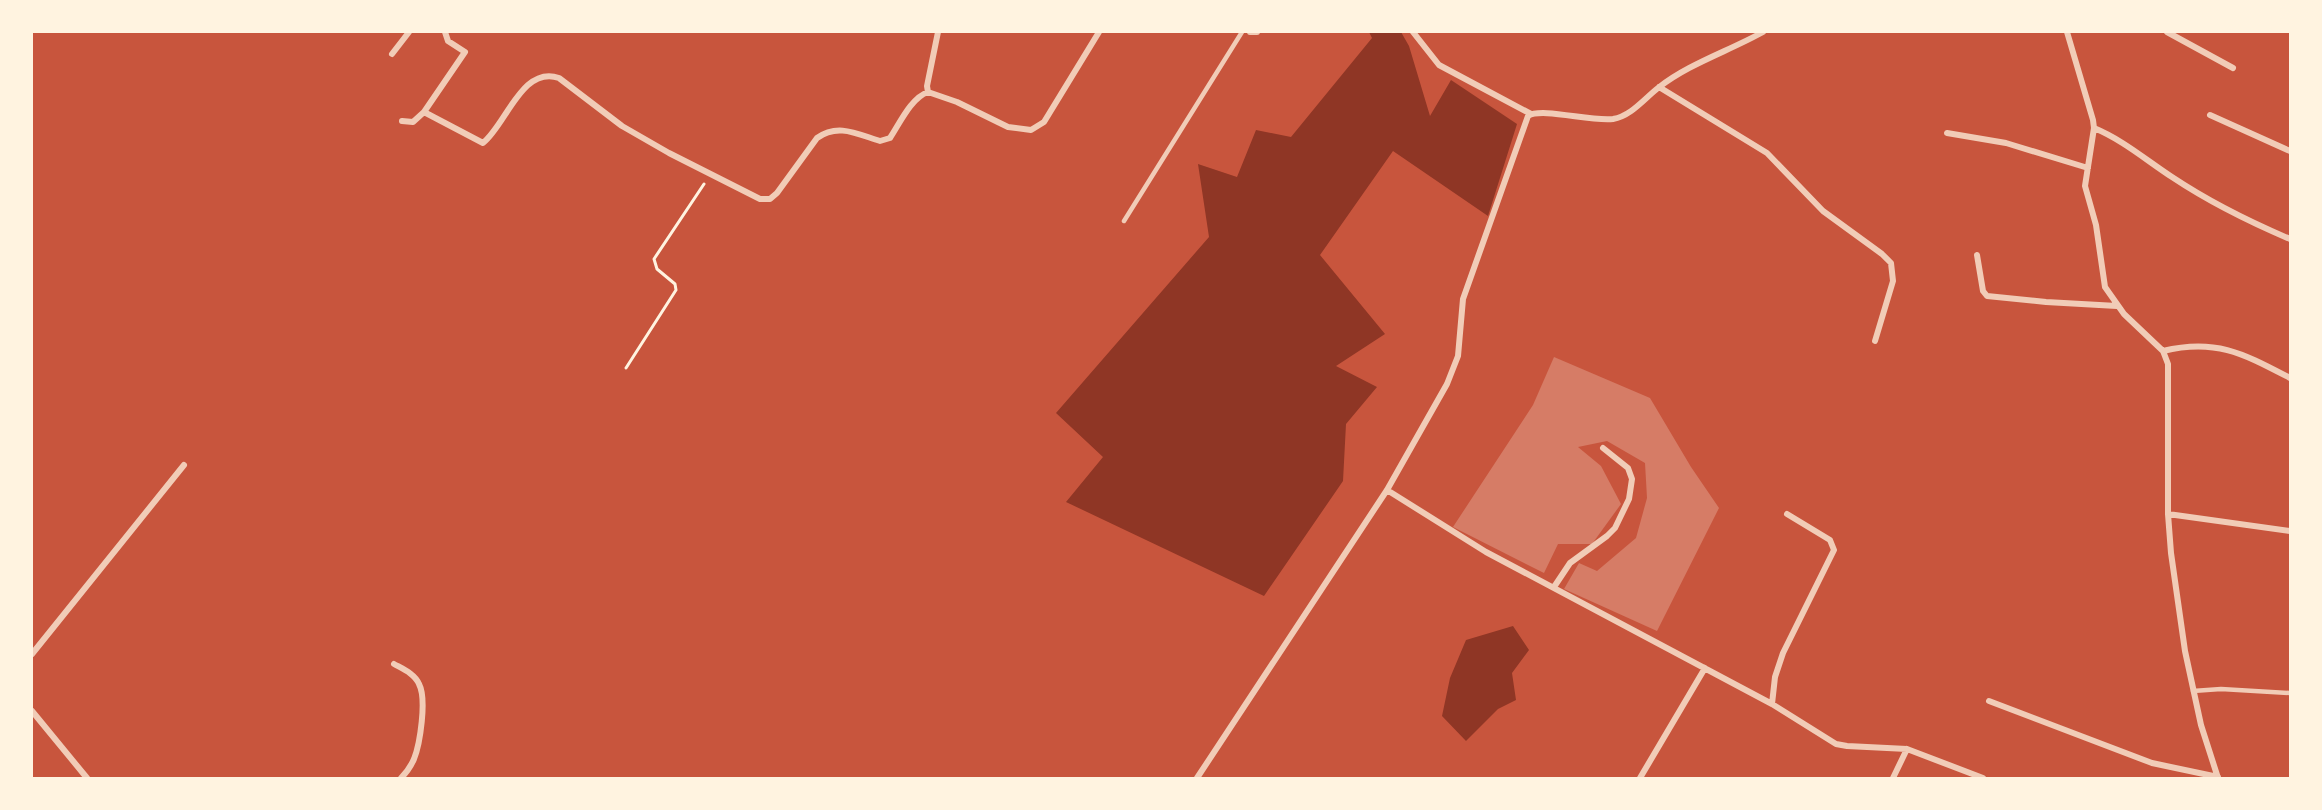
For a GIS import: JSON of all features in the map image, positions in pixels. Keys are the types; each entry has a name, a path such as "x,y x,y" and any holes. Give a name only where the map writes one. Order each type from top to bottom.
{"street":[{"path":"392,54 409,32"},
{"path":"402,122 413,122 424,112 465,52 448,41 445,32"},
{"path":"928,92 927,86 938,32"},
{"path":"424,112 483,143 524,89 539,77 553,75 622,126 760,199 770,199 777,194 817,138 826,132 842,130 880,141 886,140 890,138 914,103 928,92 957,102 1008,127 1031,130 1044,122 1099,32"},
{"path":"1250,32 1257,32"},
{"path":"1413,32 1439,65 1531,114"},
{"path":"1197,778 1387,490 1447,384 1456,363 1462,299 1526,119 1537,112 1596,120 1617,119 1627,115 1671,79 1763,32"},
{"path":"2067,32 2094,128 2086,195 2098,237 2103,281 2116,306 2163,351 2169,371 2168,514 2175,584 2193,691 2218,778"},
{"path":"2167,32 2233,68"},
{"path":"1659,87 1767,153 1823,211 1891,263 1893,281 1875,341"},
{"path":"2210,115 2290,151"},
{"path":"2094,128 2124,142 2199,194 2290,239"},
{"path":"1947,133 2006,143 2088,168"},
{"path":"1977,255 1983,291 1987,296 2116,306"},
{"path":"2163,351 2195,345 2221,348 2262,363 2290,378"},
{"path":"1554,587 1570,563 1615,528 1629,499 1632,479 1628,468 1603,448"},
{"path":"32,654 184,465"},
{"path":"1387,490 1486,552 1772,704 1836,744 1907,749 1983,778"},
{"path":"1772,704 1775,677 1783,653 1834,550 1830,540 1787,514"},
{"path":"2168,514 2290,531"},
{"path":"394,664 411,674 418,682 423,700 414,760 401,778"},
{"path":"1640,778 1705,668"},
{"path":"1989,701 2152,763 2218,778"},
{"path":"32,711 87,778"},
{"path":"1893,778 1907,749"}],"lane":[{"path":"1124,221 1242,32"},
{"path":"2193,691 2238,689 2290,693"}],"path":[{"path":"626,368 676,290 675,284 657,269 654,259 710,174"}],"shaded area":[{"path":"1369,32 1401,32 1409,46 1430,116 1451,80 1517,124 1488,216 1393,151 1320,255 1385,334 1336,366 1377,387 1346,424 1343,481 1264,596 1066,502 1103,457 1056,413 1209,237 1198,164 1237,177 1256,130 1291,137 1372,38"},
{"path":"1513,626 1529,650 1512,673 1516,700 1498,709 1466,741 1442,716 1450,678 1466,640"}],"building":[{"path":"1554,357 1650,398 1691,467 1719,508 1657,631 1564,589 1579,563 1597,571 1636,538 1647,498 1645,463 1607,441 1578,447 1601,466 1621,504 1592,544 1558,544 1544,573 1453,527 1533,405"}]}
